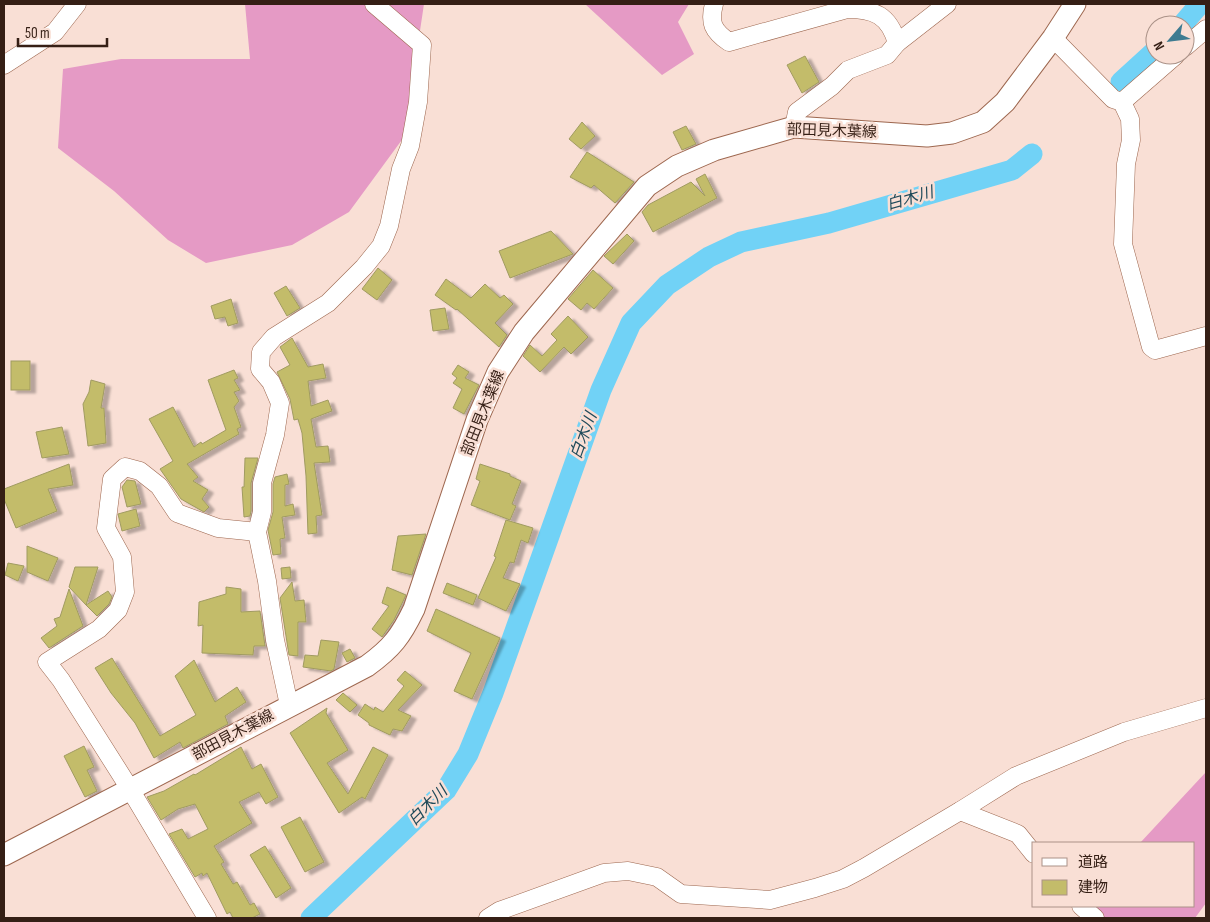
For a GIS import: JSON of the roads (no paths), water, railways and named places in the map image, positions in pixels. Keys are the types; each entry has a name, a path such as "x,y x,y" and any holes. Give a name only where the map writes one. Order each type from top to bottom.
{"main road":[{"name":"部田見木葉線","path":"4,855 367,666 388,651 403,632 414,609 477,420 498,372 524,332 622,213 647,186 677,166 742,140 794,127 927,136 952,133 983,122 1004,102 1053,38 1071,5"}],"street":[{"path":"4,65 55,32 77,4"},
{"path":"289,705 275,640 267,581 257,532 262,512 262,482 276,435 280,403 271,382 260,369 262,352 274,337 328,303 364,267 381,246 389,226 401,169 410,146 418,102 422,45 374,4"},
{"path":"714,4 710,19 716,33 729,42 847,9 866,9 886,10 897,43"},
{"path":"794,127 796,112 832,86 848,70 888,54 897,43 948,4"},
{"path":"1195,38 1206,29"},
{"path":"1053,38 1113,99 1122,102 1130,119 1131,140 1126,164 1123,244 1151,347 1155,350 1206,336"},
{"path":"1122,102 1165,65"},
{"path":"207,918 130,789 61,680 47,662 99,629 118,610 125,592 122,557 106,528 112,479 125,467 140,471 159,486 177,513 218,528 257,532"},
{"path":"488,918 499,911 604,873 620,872 657,877 681,894 770,900 843,879 960,812 1016,776 1124,732 1206,708"},
{"path":"960,812 1018,834 1032,852"},
{"path":"1082,907 1095,918"}],"waterway":[{"name":"白木川","path":"1191,15 1200,4"},
{"name":"白木川","path":"1121,82 1145,60"},
{"name":"白木川","path":"311,918 446,790 468,754 493,693 601,390 631,323 667,285 709,257 741,242 829,223 1012,170 1032,154"}]}
